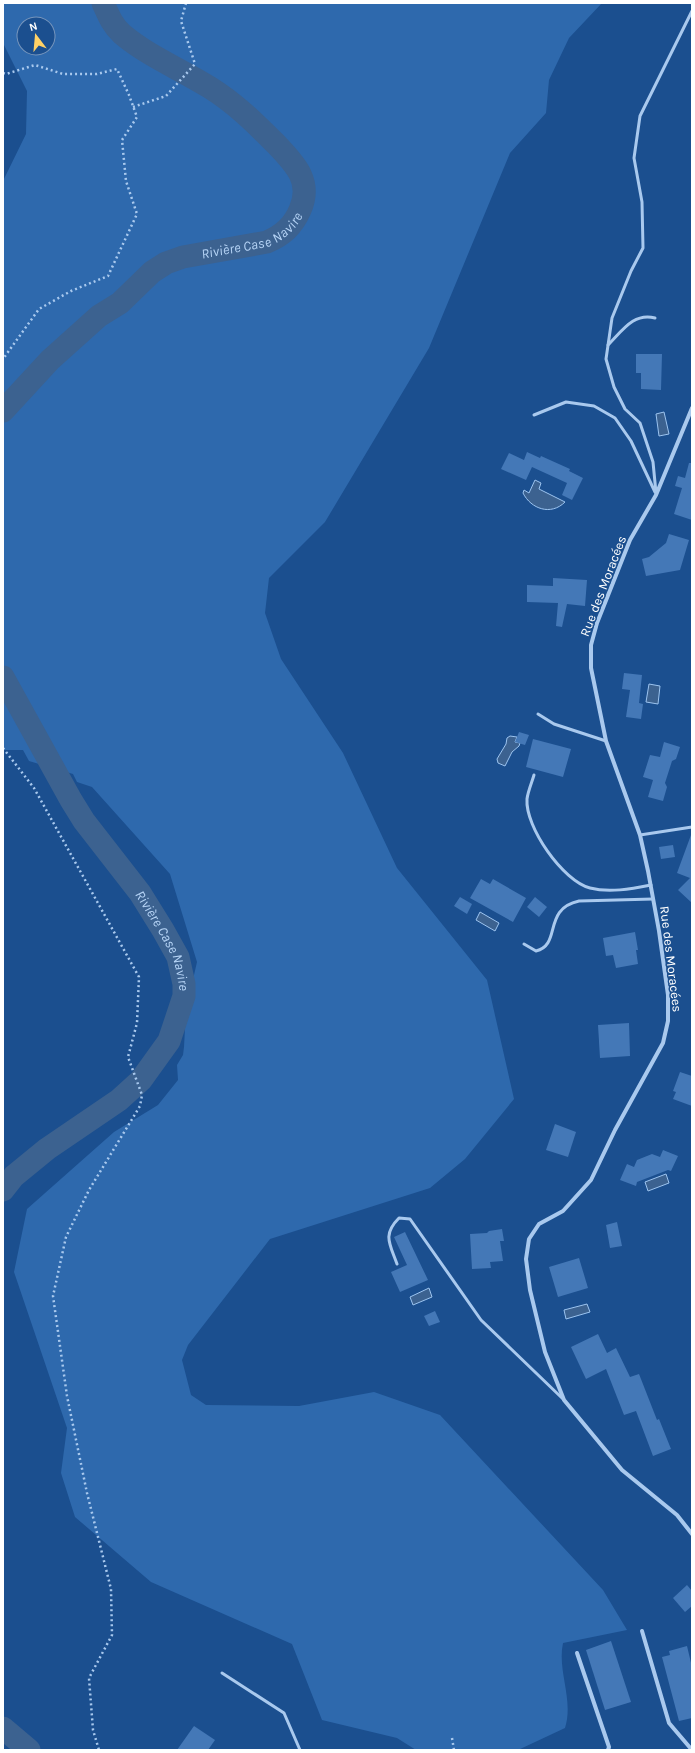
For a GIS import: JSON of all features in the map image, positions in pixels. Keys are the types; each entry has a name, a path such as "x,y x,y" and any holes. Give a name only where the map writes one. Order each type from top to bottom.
{"street":[{"name":"Rue des Moracées","path":"692,408 656,495 630,540 591,645 591,668 606,741 640,835 651,885 668,995 668,1022 663,1043 615,1130 591,1180 563,1210 539,1224 529,1239 526,1259 530,1290 545,1352 564,1400 622,1470 677,1515 692,1534"},
{"path":"642,1631 669,1723 692,1750"},
{"path":"578,1652 609,1747 608,1750"}],"lane":[{"path":"656,495 653,462 640,423 626,409 614,387 606,359 612,318 642,248 642,202 634,158 640,116 692,11"},
{"path":"608,345 638,317 648,316 655,318"},
{"path":"534,415 566,402 594,406 615,418 631,440 656,495"},
{"path":"538,714 554,724 606,741"},
{"path":"534,775 527,799 529,815 537,835 548,853 565,871 582,885 590,888 607,890 651,885"},
{"path":"640,835 692,827"},
{"path":"524,944 536,951 543,950 548,944 560,910 568,904 579,901 653,899"},
{"path":"397,1264 388,1238 392,1225 399,1218 410,1219 481,1320 564,1400"},
{"path":"222,1673 284,1713 300,1750"}],"path":[{"path":"133,108 166,96 195,64 181,21 186,3"},
{"path":"3,73 6,74 35,65 63,74 97,74 117,69 137,117 122,140 126,181 136,214 108,276 71,291 39,309 3,359"},
{"path":"3,748 34,788 139,976 137,1023 128,1057 142,1095 140,1106 89,1190 66,1237 53,1296 67,1396 87,1493 111,1589 112,1635 89,1678 93,1730 99,1750"},
{"path":"452,1738 454,1750"}],"shaded area":[{"path":"3,3 602,3 569,38 549,80 546,113 510,153 429,348 325,522 269,578 265,613 281,659 343,753 397,868 487,980 514,1099 465,1159 430,1188 270,1239 188,1345 182,1360 191,1395 206,1405 299,1406 374,1392 440,1415 603,1590 627,1630 563,1643 562,1664 568,1706 565,1728 518,1750 416,1750 397,1738 322,1720 292,1644 151,1582 75,1517 61,1473 67,1428 14,1272 27,1209 114,1132 158,1105 178,1080 177,1065 183,1055 186,1010 197,962 170,874 92,787 77,782 73,774 29,761 23,750 3,750 3,181 26,134 27,91 3,43"},
{"path":"664,412 669,434 659,436 656,414"},
{"path":"535,480 541,483 539,489 565,502 554,509 548,510 536,507 523,493 524,490 529,493"},
{"path":"649,684 660,686 658,704 646,702"},
{"path":"510,736 517,737 515,742 520,743 519,746 512,752 505,766 498,763 497,759 506,744 507,738"},
{"path":"480,912 499,923 495,931 476,920"},
{"path":"666,1174 669,1183 648,1191 645,1182"},
{"path":"429,1288 432,1297 413,1305 410,1297"},
{"path":"587,1304 590,1312 566,1319 564,1310"}],"building":[{"path":"636,354 662,354 661,390 641,389 641,373 636,373"},
{"path":"527,452 540,458 541,456 570,469 569,471 583,478 572,500 562,495 567,483 532,467 526,480 501,469 509,453 524,460"},
{"path":"689,463 692,463 692,520 674,514 682,488 675,486 678,476 685,478"},
{"path":"669,534 689,540 680,570 646,576 642,559 649,557 666,543"},
{"path":"553,578 587,580 585,606 567,604 562,627 556,626 558,603 527,602 527,585 553,586"},
{"path":"624,673 642,675 639,703 643,704 641,719 626,717 630,690 622,689"},
{"path":"519,732 529,735 525,745 515,742"},
{"path":"533,739 571,749 563,777 526,767"},
{"path":"664,742 680,747 676,759 672,761 665,783 667,787 663,801 648,797 653,780 643,777 650,755 660,757"},
{"path":"691,835 692,903 678,890 690,878 677,873"},
{"path":"673,845 675,857 661,859 659,847"},
{"path":"481,879 490,884 493,879 526,898 513,922 470,898"},
{"path":"460,897 472,904 467,914 454,906"},
{"path":"535,897 547,907 539,917 527,907"},
{"path":"635,932 638,950 636,950 638,964 616,968 613,955 606,956 603,938"},
{"path":"629,1023 630,1056 600,1058 598,1025"},
{"path":"680,1072 692,1076 692,1106 673,1099 676,1092 673,1091"},
{"path":"555,1124 576,1132 568,1157 546,1150"},
{"path":"663,1150 678,1156 671,1171 668,1170 637,1182 636,1186 620,1180 627,1164 634,1167 637,1160 652,1154 660,1157"},
{"path":"617,1222 622,1246 610,1248 606,1225"},
{"path":"502,1229 504,1241 500,1241 503,1261 490,1262 491,1268 472,1269 470,1234 487,1233 489,1231"},
{"path":"405,1232 428,1280 400,1292 391,1272 407,1265 394,1237"},
{"path":"579,1258 588,1288 558,1297 549,1267"},
{"path":"435,1311 440,1322 429,1326 424,1316"},
{"path":"598,1334 607,1353 616,1348 630,1377 639,1374 657,1420 659,1419 671,1449 653,1456 636,1411 624,1415 606,1369 586,1379 571,1347"},
{"path":"687,1585 692,1591 692,1606 685,1612 673,1598"},
{"path":"611,1641 631,1702 605,1710 586,1650"},
{"path":"687,1646 692,1667 692,1718 679,1721 662,1657 670,1655 669,1651"},
{"path":"194,1726 215,1740 208,1750 177,1750"}],"waterway":[{"name":"Rivière Case Navire","path":"3,411 50,360 99,316 120,303 152,272 166,263 183,257 267,242 283,233 291,225 300,210 303,200 304,190 300,173 289,158 260,128 218,93 198,80 153,56 132,42 122,34 113,23 103,3"},
{"name":"Rivière Case Navire","path":"3,677 84,821 140,893 163,930 178,957 184,984 184,996 169,1041 141,1080 119,1100 47,1149 14,1176 3,1190"},
{"name":"Rivière Case Navire","path":"3,1728 29,1750"}]}
